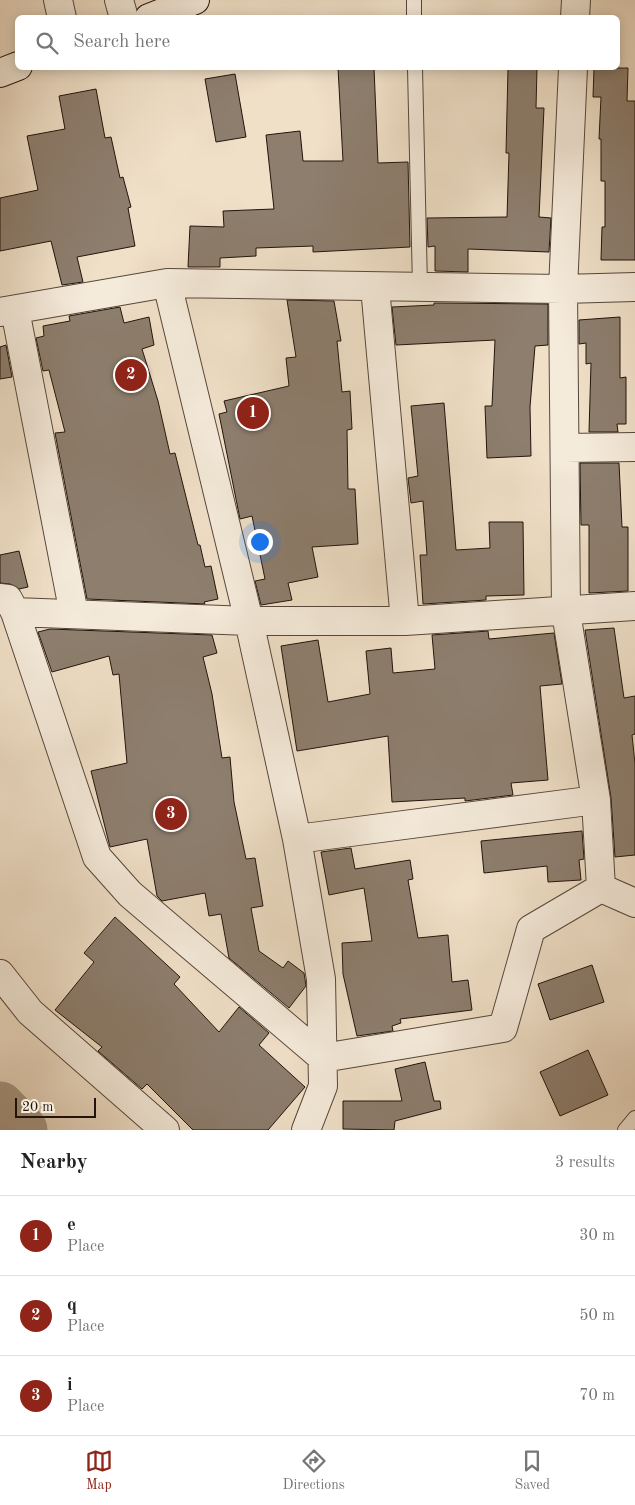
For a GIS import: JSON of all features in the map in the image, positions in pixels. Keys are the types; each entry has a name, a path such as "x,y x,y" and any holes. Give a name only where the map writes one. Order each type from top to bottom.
{"street":[{"path":"58,0 61,15"},
{"path":"119,0 123,15"},
{"path":"156,15 194,0"},
{"path":"575,15 576,0"},
{"path":"0,73 15,67"},
{"path":"573,70 563,289 566,612 596,800 601,888"},
{"path":"74,614 8,311 167,284 563,289 635,287"},
{"path":"167,284 249,621 297,839 321,979 323,1086 306,1130"},
{"path":"375,286 405,621"},
{"path":"565,448 635,447"},
{"path":"601,888 531,929 503,1028 323,1058 130,894 97,857 7,605 74,614 249,621 405,621 635,606"},
{"path":"297,839 596,800"},
{"path":"601,888 635,903"},
{"path":"0,974 30,1012 165,1130"}],"lane":[{"path":"414,0 414,15"},
{"path":"415,70 420,287"},
{"path":"625,1130 635,1118"}],"building":[{"path":"620,68 628,68 627,101 635,101 635,260 601,260 602,227 605,227 605,181 601,181 601,139 599,139 601,97 593,97 594,70 620,70"},
{"path":"338,70 374,70 378,163 408,162 410,247 313,252 313,246 256,248 256,256 220,258 220,267 188,267 190,226 224,227 223,211 274,209 266,135 300,131 303,161 343,161"},
{"path":"508,70 537,70 536,108 544,108 539,217 551,218 549,252 468,249 468,272 435,271 435,246 428,247 427,218 507,217 509,153 506,153"},
{"path":"235,74 246,137 216,142 205,79"},
{"path":"96,89 105,138 111,137 120,178 123,177 131,207 128,208 135,246 77,257 83,282 62,285 51,241 0,251 0,198 38,190 27,136 65,129 59,96"},
{"path":"287,300 334,301 341,341 337,341 342,392 350,391 352,429 347,430 348,489 355,489 358,544 312,547 318,577 288,583 292,600 261,605 255,581 265,579 252,516 240,519 219,414 227,412 224,401 289,386 286,358 296,357"},
{"path":"434,303 548,304 548,345 535,346 530,407 531,456 487,458 485,406 492,406 495,340 396,345 392,307 434,305"},
{"path":"120,307 124,323 149,317 154,345 142,349 158,401 170,454 175,453 198,545 200,545 205,567 211,566 218,599 204,602 205,604 87,599 55,433 65,432 49,370 43,371 36,338 44,336 43,326 70,321 69,316"},
{"path":"620,317 620,378 626,377 626,424 617,424 618,432 589,432 591,363 586,364 586,343 579,344 579,320"},
{"path":"6,345 12,377 0,379 0,347"},
{"path":"444,403 456,550 490,548 489,522 523,522 524,595 486,596 486,600 423,604 420,555 427,555 423,501 411,503 408,478 418,476 411,406"},
{"path":"580,463 619,463 622,527 628,527 628,591 589,593 589,525 581,525"},
{"path":"19,551 28,587 19,589 10,584 0,583 0,555"},
{"path":"614,628 624,698 635,696 635,734 632,735 635,764 635,855 615,857 611,798 585,630"},
{"path":"50,629 212,635 217,653 203,657 212,694 222,758 230,757 234,802 246,859 255,858 263,906 251,908 259,951 283,968 288,961 304,973 306,986 289,1008 229,958 221,914 209,916 205,893 162,901 157,896 147,839 110,847 91,771 127,763 119,674 113,675 109,656 52,672 38,632"},
{"path":"488,631 489,639 554,633 562,684 540,686 548,780 511,783 513,795 465,801 465,798 392,802 388,736 297,751 281,646 318,640 328,702 370,694 366,651 391,648 393,673 435,669 432,635"},
{"path":"582,831 584,859 579,860 581,880 548,882 547,866 484,873 481,841"},
{"path":"351,848 355,869 410,860 413,879 408,880 418,938 448,935 452,982 468,980 472,1010 400,1019 401,1023 392,1026 393,1031 357,1036 343,974 342,943 372,941 364,888 329,895 321,852"},
{"path":"115,917 180,977 174,984 219,1032 239,1007 269,1033 259,1045 305,1087 268,1130 193,1130 147,1084 142,1089 98,1051 102,1047 55,1010 94,962 84,953"},
{"path":"592,965 604,1002 550,1020 538,984"},
{"path":"588,1050 608,1095 560,1116 540,1072"},
{"path":"425,1062 434,1101 440,1101 441,1109 395,1121 394,1130 343,1129 343,1101 402,1101 395,1069"}],"waterway":[{"path":"0,1106 23,1130"}],"place":[{"name":"q","path":"131,375"},
{"name":"e","path":"253,413"},
{"name":"i","path":"171,814"}]}
